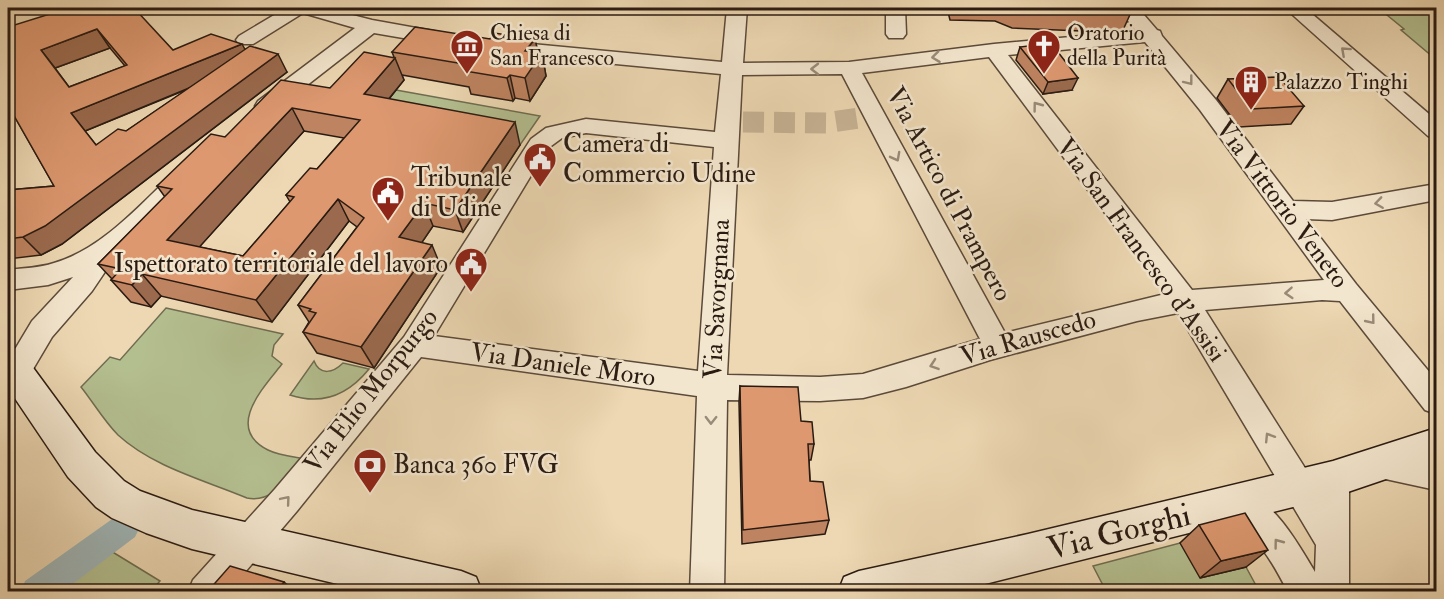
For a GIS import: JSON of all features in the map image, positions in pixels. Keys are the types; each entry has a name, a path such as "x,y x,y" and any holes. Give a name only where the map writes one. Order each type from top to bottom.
{"street":[{"path":"246,40 299,8"},
{"path":"305,8 370,26 472,43 567,55 733,69 849,68 994,50 1153,35"},
{"name":"Via Savorgnana","path":"707,591 711,385 732,128 737,8"},
{"path":"895,8 896,34"},
{"name":"Via Vittorio Veneto","path":"1128,8 1153,35 1288,209 1347,291 1437,401"},
{"path":"1294,8 1320,8"},
{"path":"1294,8 1437,131"},
{"path":"251,119 370,26"},
{"name":"Via San Francesco d'Assisi","path":"994,50 1185,301 1317,483"},
{"name":"Via Artico di Prampero","path":"849,68 869,116 998,346"},
{"name":"Via Elio Morpurgo","path":"206,591 414,345 501,202 543,140 563,129 586,126 732,128"},
{"path":"8,280 43,275 76,266 111,244 208,155"},
{"path":"1288,209 1332,211 1437,192"},
{"path":"111,244 83,284 12,366 76,458 111,495 129,506 160,519 248,544 461,591"},
{"path":"43,275 65,276 83,284"},
{"path":"43,275 60,310"},
{"name":"Via Rauscedo","path":"711,385 730,388 820,389 863,386 1101,318 1185,301 1322,290 1347,291"},
{"name":"Via Daniele Moro","path":"414,345 711,385"},
{"name":"Via Gorghi","path":"859,591 1017,557 1317,483 1437,445"},
{"name":"Via Gorghi","path":"1378,465 1437,476"},
{"path":"1317,483 1332,541 1332,591"},
{"path":"1238,502 1265,527 1282,547 1307,591"}],"green space":[{"path":"1436,9 1436,57 1433,57 1401,30 1404,29 1382,11"},
{"path":"396,90 540,116 520,145 374,117"},
{"path":"166,308 283,334 274,345 272,356 282,364 252,407 248,419 249,431 255,441 268,450 310,460 273,493 256,499 247,498 180,472 147,456 118,435 81,387 110,357 120,360"},
{"path":"314,361 323,371 331,371 343,363 369,369 352,386 334,396 313,399 290,395"},
{"path":"1180,543 1246,567 1259,591 1106,591 1093,566"},
{"path":"106,548 160,581 151,591 46,591"}],"building":[{"path":"69,8 134,8 173,50 211,34 242,44 71,113 96,145 118,129 126,131 250,46 278,54 45,226 23,237 8,239 8,190 54,186 8,105 8,27","holes":["97,29 127,65 69,87 41,50"]},
{"path":"1072,8 1130,8 1115,9"},
{"path":"415,27 490,39 494,33 535,39 525,51 542,53 525,78 510,75 507,78 465,71 470,65 392,52"},
{"path":"1051,43 1078,78 1048,82 1020,47"},
{"path":"364,52 395,58 364,94 515,122 455,210 424,203 399,237 432,245 361,347 303,332 316,313 298,305 364,218 338,199 256,300 142,274 132,285 111,280 121,269 98,264 172,189 157,186 211,134 225,137 281,80 330,88","holes":["292,108 360,120 317,169 310,168 286,195 294,197 243,256 167,240"]},
{"path":"1279,77 1304,106 1251,109 1228,79"},
{"path":"740,386 798,387 801,421 812,422 814,444 808,444 810,481 823,482 829,520 743,530"},
{"path":"1245,513 1268,550 1221,561 1199,525"},
{"path":"230,566 284,582 280,587 293,591 208,591"}],"waterway":[{"path":"36,592 125,527"}],"tunnel":[{"path":"743,122 826,123 865,117"}],"place":[{"name":"Chiesa di San Francesco","path":"467,75"},
{"name":"Oratorio della Purità","path":"1044,75"},
{"name":"Palazzo Tinghi","path":"1251,111"},
{"name":"Camera di Commercio Udine","path":"540,188"},
{"name":"Tribunale di Udine","path":"388,222"},
{"name":"Ispettorato territoriale del lavoro","path":"471,293"},
{"name":"Banca 360 FVG","path":"370,494"}]}
